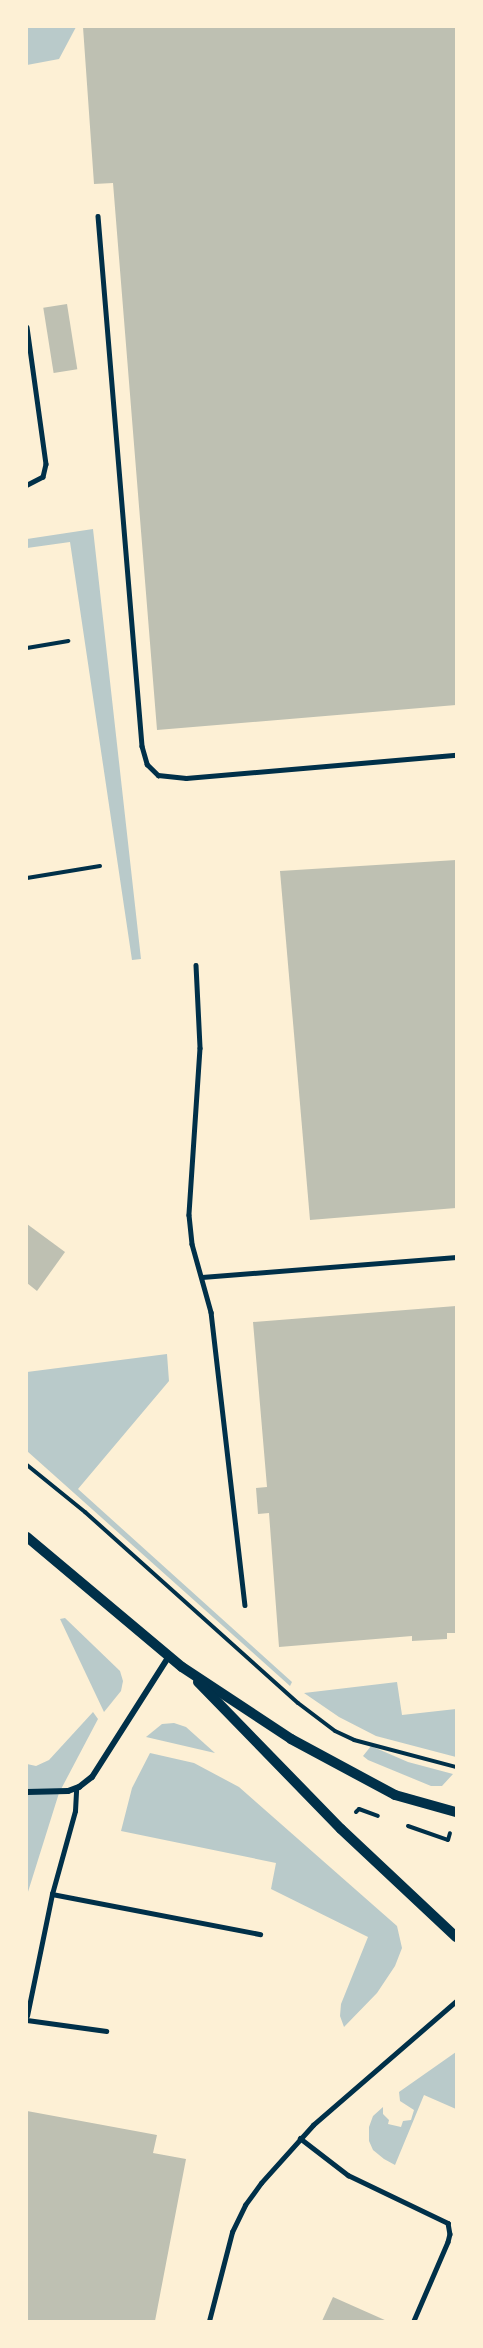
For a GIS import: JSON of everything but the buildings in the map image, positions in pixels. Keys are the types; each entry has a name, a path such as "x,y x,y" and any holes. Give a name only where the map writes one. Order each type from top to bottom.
{"street":[{"path":"27,1537 182,1666 341,1829 456,1937"},
{"path":"27,1792 59,1793 76,1789 86,1783 100,1766 170,1656"},
{"path":"182,1666 291,1739 338,1766 408,1800 456,1812"}],"lane":[{"path":"98,216 142,746 147,764 158,775 175,778 456,755"},
{"path":"27,327 46,464 43,477 27,485"},
{"path":"196,965 200,1056 189,1215 192,1244 211,1312 245,1605"},
{"path":"202,1277 456,1257"},
{"path":"76,1789 75,1811 52,1894 27,2018 106,2031"},
{"path":"52,1894 260,1934"},
{"path":"209,2321 228,2242 237,2218 261,2183 334,2105 456,2001"},
{"path":"300,2139 348,2175 448,2223 450,2234 448,2242 414,2321"}],"path":[{"path":"27,648 68,641"},
{"path":"27,878 100,866"},
{"path":"27,1465 85,1512 298,1703 335,1731 354,1740 456,1767"}],"shaded area":[{"path":"27,27 76,27 59,59 27,65"},
{"path":"93,529 141,959 132,960 70,542 27,548 27,539"},
{"path":"167,1354 169,1381 78,1489 292,1682 290,1686 27,1451 27,1372"},
{"path":"65,1618 120,1671 123,1681 121,1691 104,1712 60,1619"},
{"path":"397,1682 402,1715 456,1709 456,1757 376,1736 339,1717 304,1693"},
{"path":"93,1712 98,1719 59,1793 27,1895 27,1764 36,1766 49,1760"},
{"path":"174,1723 186,1727 215,1753 146,1737 162,1724"},
{"path":"371,1746 408,1762 453,1774 442,1786 431,1786 368,1760 363,1756"},
{"path":"150,1753 194,1763 239,1787 397,1926 402,1948 395,1966 377,1993 344,2027 340,2016 341,2004 368,1937 271,1889 276,1863 121,1831 132,1788"},
{"path":"456,2052 456,2109 424,2095 395,2165 384,2159 373,2150 369,2141 369,2127 373,2116 383,2107 383,2114 389,2120 388,2124 401,2127 403,2121 411,2120 414,2110 400,2101 399,2092"}]}
